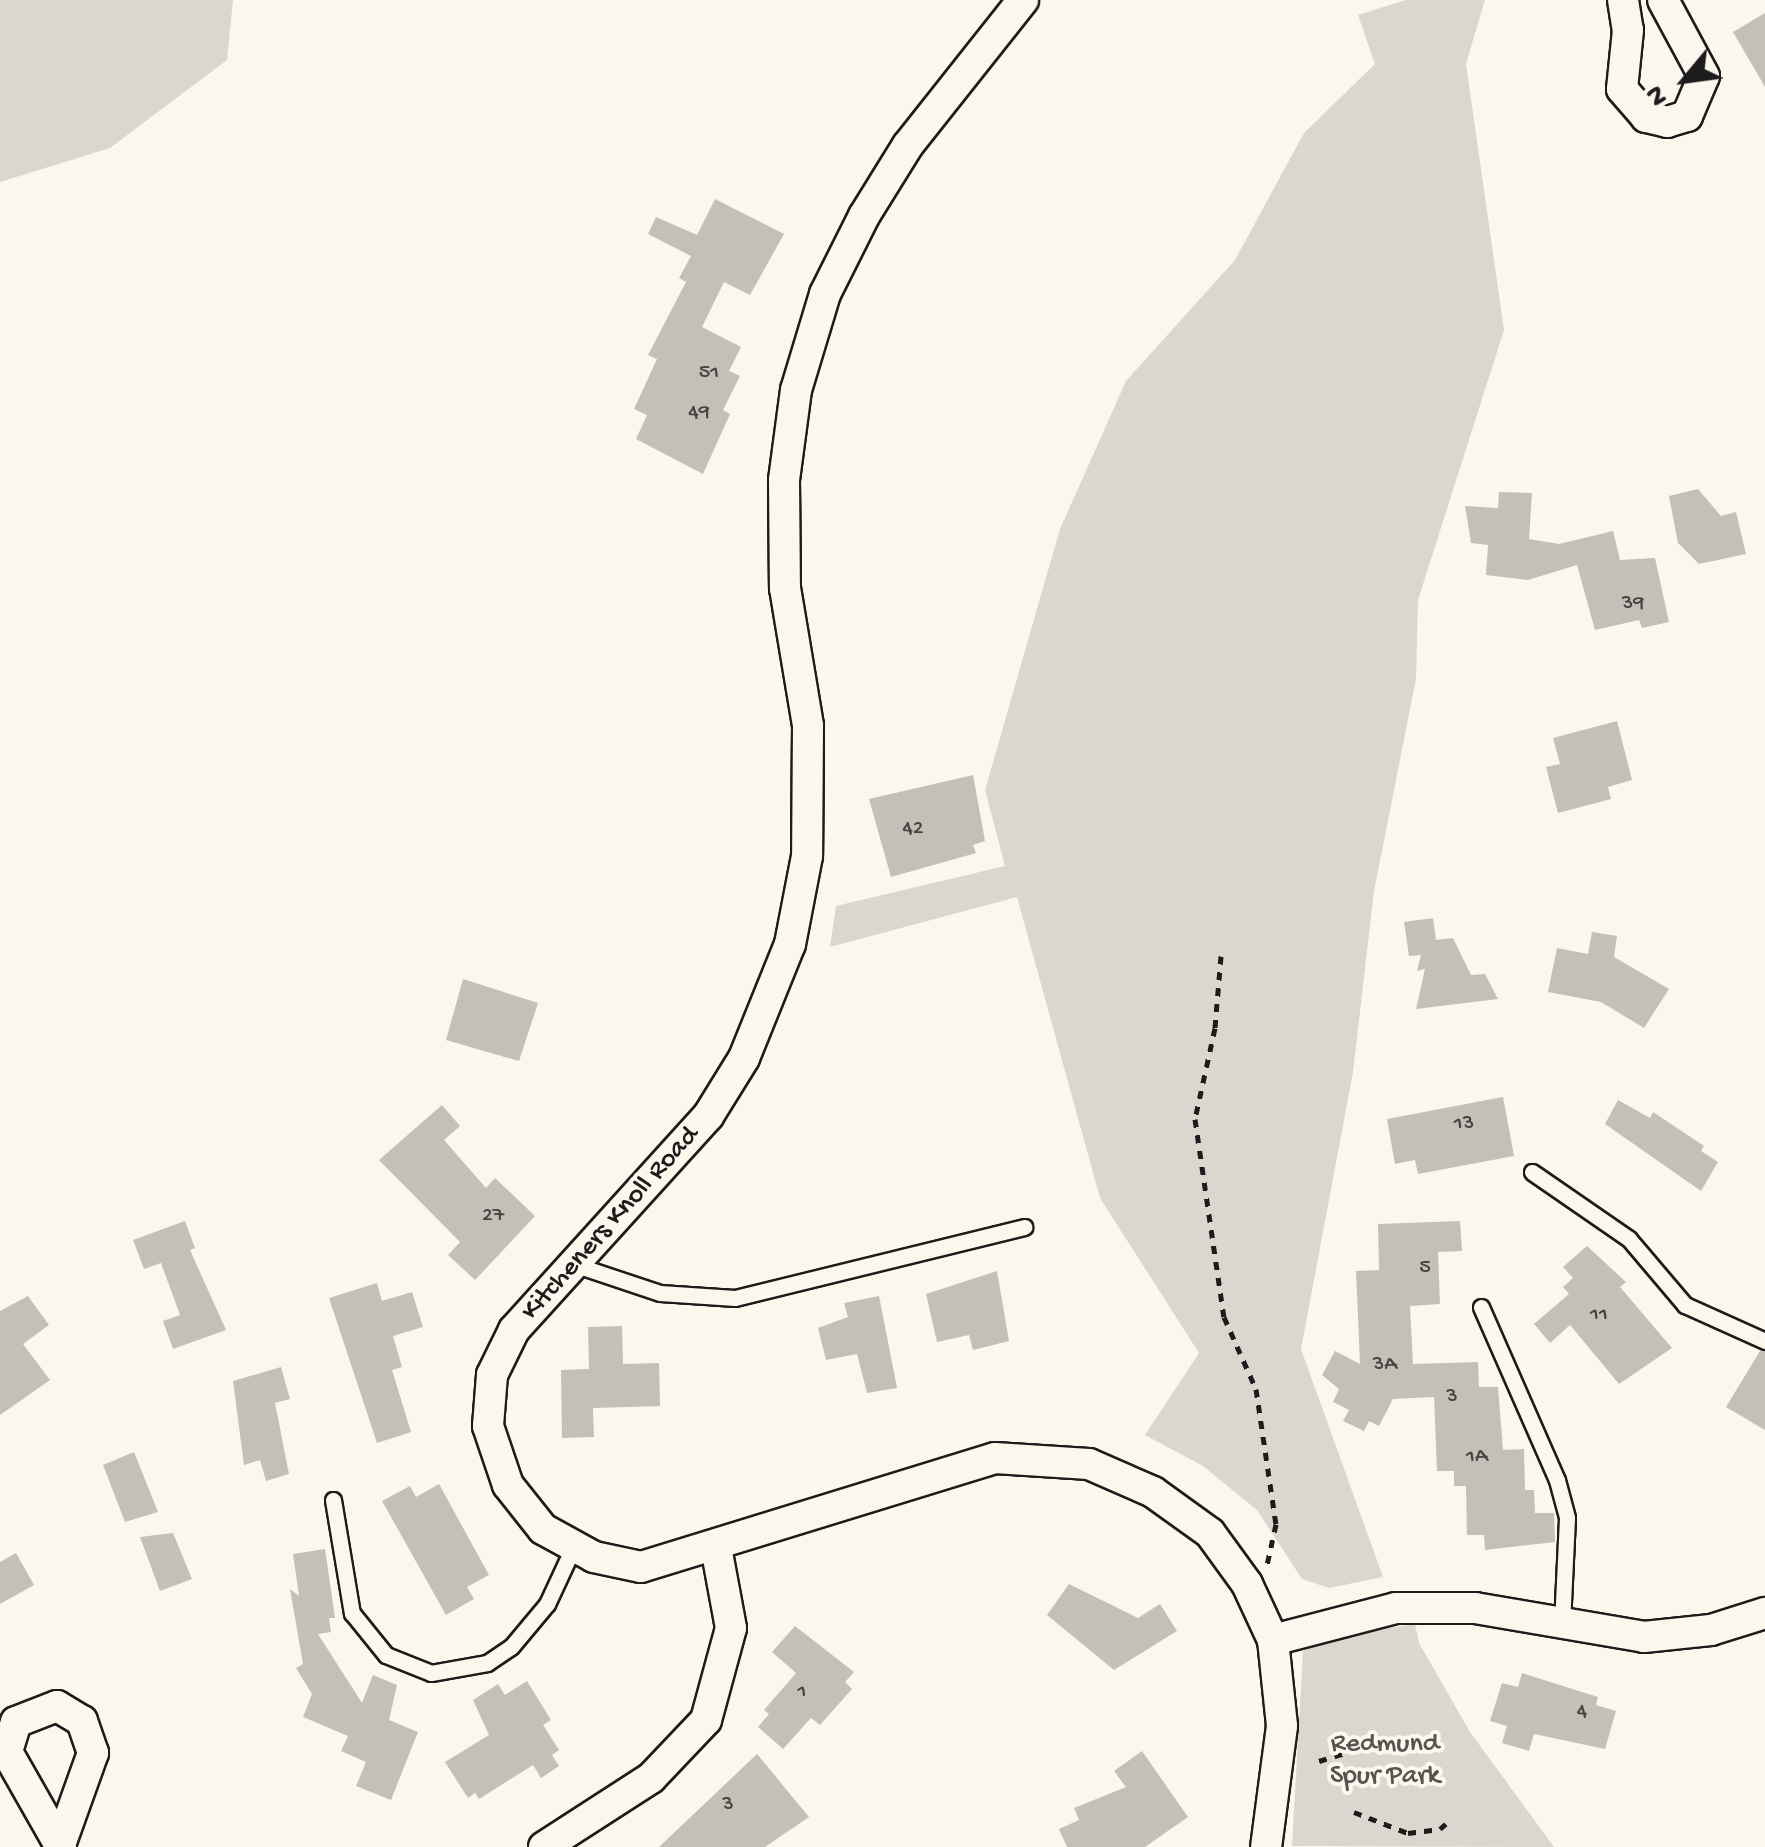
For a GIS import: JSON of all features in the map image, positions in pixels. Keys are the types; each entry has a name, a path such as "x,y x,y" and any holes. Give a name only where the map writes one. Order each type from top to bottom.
{"street":[{"name":"Kitcheners Knoll Road","path":"1023,0 908,145 864,216 825,294 796,390 784,480 786,588 808,726 808,782 806,856 790,944 744,1058 708,1116 514,1330 487,1398 494,1456 508,1485 543,1529 572,1548 642,1567 716,1547 962,1465 1061,1460 1121,1476 1182,1510 1210,1533 1247,1584 1273,1640 1282,1726 1266,1847"},
{"path":"1623,0 1628,30 1622,89 1646,117 1667,122 1686,116 1704,76 1664,0"},
{"path":"544,1847 651,1778 706,1720 731,1628 716,1547"},
{"path":"1273,1640 1396,1608 1475,1608 1644,1637 1712,1630 1765,1613"}],"lane":[{"path":"1532,1172 1629,1239 1685,1304 1765,1341"},
{"path":"573,1264 660,1293 735,1298 1024,1226"},
{"path":"1480,1307 1567,1518 1562,1625"},
{"path":"333,1500 352,1613 386,1655 430,1673 487,1663 511,1647 547,1604 572,1548"}],"path":[{"path":"1222,956 1215,1028 1195,1118 1224,1317 1256,1390 1276,1524 1273,1558 1247,1584"},
{"path":"1319,1761 1348,1752"},
{"path":"1354,1812 1408,1833 1440,1829 1448,1821"}],"green space":[{"path":"0,0 233,0 227,60 110,148 0,182"},
{"path":"1406,0 1485,0 1466,64 1504,330 1418,600 1416,679 1374,891 1353,1072 1301,1349 1383,1577 1329,1588 1302,1579 1257,1510 1203,1466 1145,1435 1199,1353 1100,1198 1017,897 830,947 836,906 1005,866 985,790 1060,529 1126,381 1235,260 1304,133 1375,64 1358,15"},
{"name":"Redmund Spur Park","path":"1415,1624 1419,1643 1470,1732 1554,1847 1292,1846 1303,1651 1350,1634"}],"building":[{"path":"1765,13 1765,87 1733,32"},
{"path":"715,199 784,234 750,295 724,282 702,327 741,347 729,371 740,376 723,410 730,414 703,474 636,439 647,415 634,409 657,359 648,355 686,282 679,278 691,256 648,234 656,217 697,235"},
{"path":"1698,489 1721,516 1736,512 1746,554 1699,564 1678,543 1669,496"},
{"path":"1499,492 1532,493 1529,539 1559,544 1613,531 1620,560 1655,558 1669,622 1642,628 1639,620 1595,630 1577,565 1528,580 1486,575 1488,545 1471,543 1465,506 1498,508"},
{"path":"1617,721 1632,780 1608,787 1611,799 1558,813 1546,767 1560,764 1553,738"},
{"path":"973,775 985,841 973,845 976,853 891,877 869,799"},
{"path":"1433,918 1436,940 1453,938 1471,975 1485,974 1498,999 1416,1009 1425,969 1417,971 1421,955 1409,956 1404,922"},
{"path":"1592,932 1617,936 1614,957 1669,989 1644,1028 1601,1002 1548,992 1557,948 1588,954"},
{"path":"463,979 538,1003 519,1061 446,1040"},
{"path":"1503,1097 1514,1156 1418,1174 1415,1160 1395,1164 1387,1119"},
{"path":"1618,1100 1650,1118 1653,1112 1704,1146 1701,1151 1718,1162 1701,1191 1605,1124"},
{"path":"442,1105 460,1126 444,1140 486,1188 495,1178 535,1216 475,1280 448,1255 460,1242 379,1160"},
{"path":"185,1221 195,1248 190,1250 226,1330 173,1349 163,1321 180,1315 161,1263 144,1269 133,1240"},
{"path":"1460,1221 1462,1251 1438,1252 1440,1304 1410,1306 1413,1364 1478,1362 1479,1387 1498,1387 1503,1450 1524,1449 1525,1490 1534,1490 1535,1513 1554,1513 1555,1542 1485,1550 1484,1535 1467,1535 1466,1486 1454,1486 1454,1471 1437,1471 1434,1397 1393,1399 1379,1426 1369,1421 1364,1431 1343,1421 1349,1410 1333,1402 1339,1389 1322,1375 1335,1351 1360,1364 1356,1271 1379,1270 1378,1224"},
{"path":"1587,1246 1626,1282 1620,1287 1672,1348 1619,1384 1570,1325 1550,1343 1534,1324 1569,1294 1563,1287 1573,1278 1563,1267"},
{"path":"997,1271 1009,1341 973,1350 969,1335 937,1342 926,1294"},
{"path":"377,1283 382,1301 412,1292 423,1327 393,1336 402,1367 392,1370 411,1432 377,1443 329,1298"},
{"path":"28,1296 49,1325 23,1344 50,1380 0,1415 0,1311"},
{"path":"879,1296 897,1388 867,1393 857,1354 826,1360 818,1328 848,1317 844,1303"},
{"path":"622,1326 623,1364 659,1363 660,1406 593,1408 594,1437 562,1438 561,1370 589,1369 588,1327"},
{"path":"1760,1351 1765,1352 1765,1430 1726,1407"},
{"path":"281,1367 290,1399 275,1403 289,1474 266,1481 260,1460 244,1465 233,1381"},
{"path":"134,1452 158,1512 125,1522 103,1465"},
{"path":"439,1484 489,1575 467,1587 474,1599 446,1615 382,1501 410,1486 416,1497"},
{"path":"173,1533 192,1579 160,1591 140,1537"},
{"path":"325,1549 335,1618 329,1618 331,1632 318,1634 362,1703 373,1675 397,1685 389,1720 418,1732 391,1800 356,1786 366,1762 341,1751 348,1736 303,1717 312,1694 296,1668 303,1664 290,1589 299,1596 293,1554"},
{"path":"16,1553 34,1585 0,1604 0,1562"},
{"path":"1069,1584 1138,1618 1160,1604 1177,1631 1114,1670 1047,1615"},
{"path":"795,1626 854,1672 845,1682 852,1689 820,1725 811,1718 783,1749 758,1727 769,1714 764,1710 796,1673 772,1652"},
{"path":"1522,1673 1598,1697 1596,1705 1616,1711 1605,1749 1534,1734 1529,1751 1502,1743 1507,1726 1490,1721 1502,1683 1518,1687"},
{"path":"527,1681 551,1720 543,1725 559,1750 552,1755 559,1766 541,1778 533,1765 479,1799 475,1793 468,1798 445,1762 489,1735 473,1700 498,1684 505,1695"},
{"path":"1142,1751 1188,1817 1145,1847 1067,1847 1059,1829 1079,1820 1074,1808 1126,1787 1114,1771"},
{"path":"757,1754 809,1817 765,1847 659,1847"}]}
